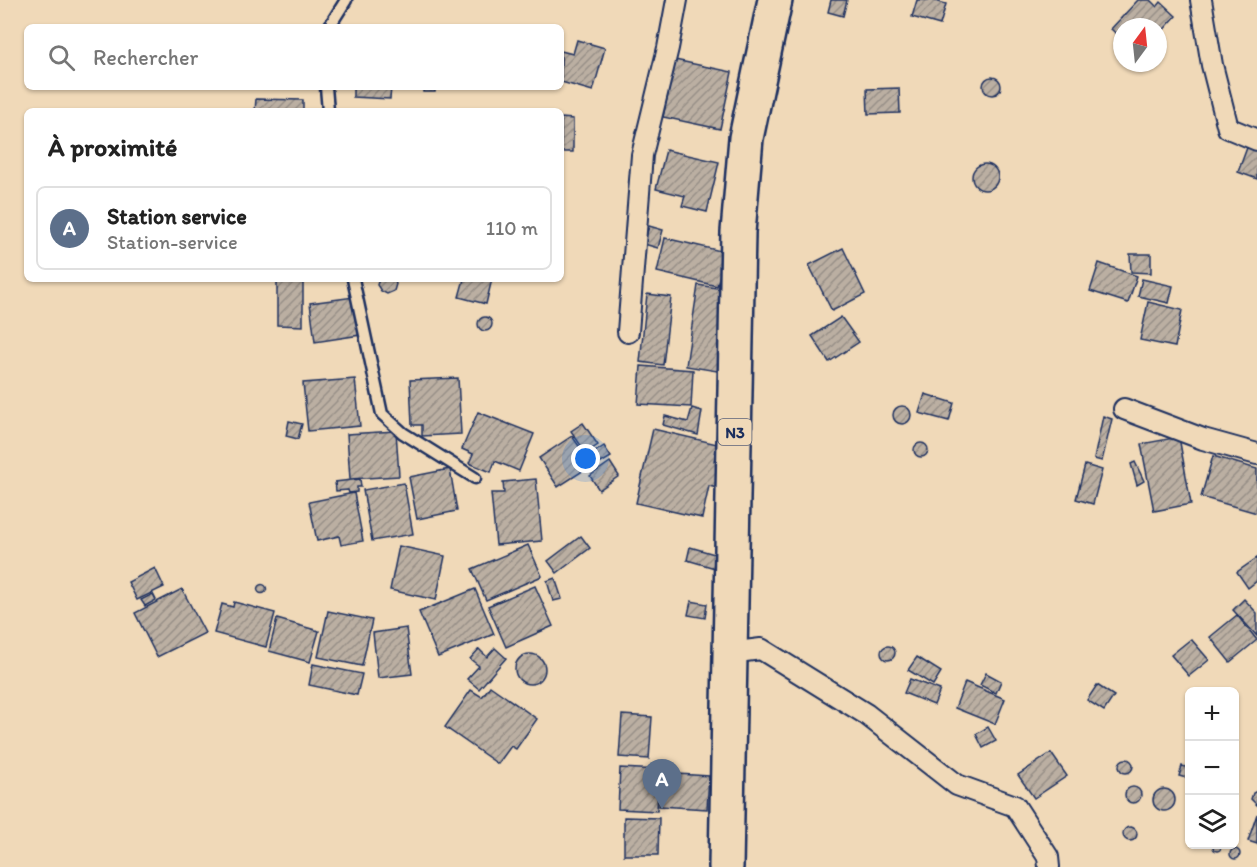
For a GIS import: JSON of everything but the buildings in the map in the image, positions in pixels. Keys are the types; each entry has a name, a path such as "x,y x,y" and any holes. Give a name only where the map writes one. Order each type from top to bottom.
{"highway":[{"name":"N3","path":"726,867 738,232 746,138 775,0"}],"street":[{"path":"628,332 642,155 677,0"},
{"path":"1201,0 1212,65 1228,128 1257,140"},
{"path":"1124,409 1203,439 1257,454"},
{"path":"729,653 761,650 866,714 957,785 1015,806 1048,857 1049,867"}],"lane":[{"path":"331,24 346,0"},
{"path":"326,90 328,108"},
{"path":"354,282 382,414 403,433 475,478"}],"place":[{"name":"Station service","path":"662,809"}]}
